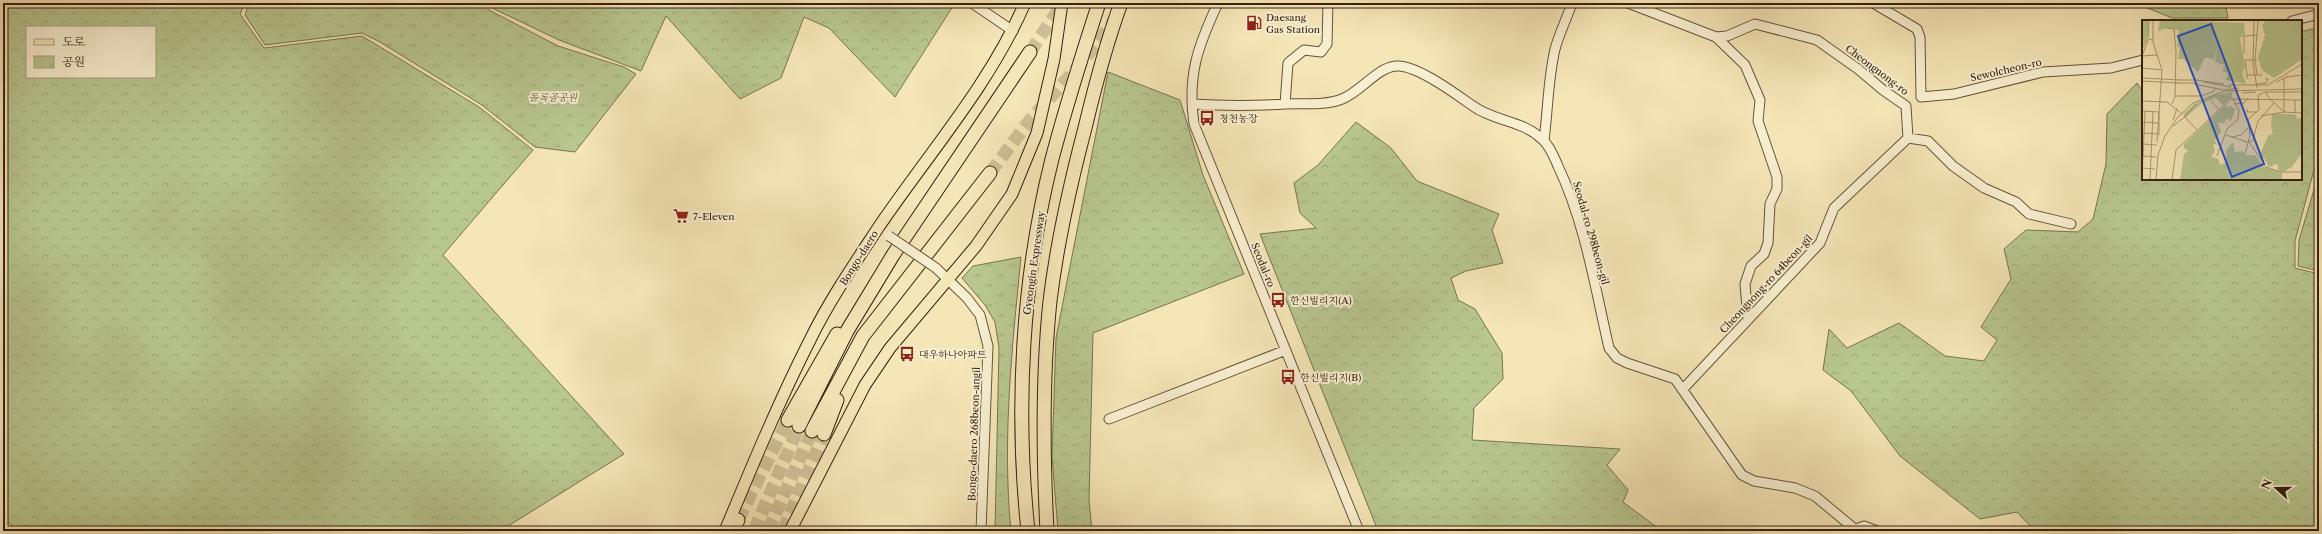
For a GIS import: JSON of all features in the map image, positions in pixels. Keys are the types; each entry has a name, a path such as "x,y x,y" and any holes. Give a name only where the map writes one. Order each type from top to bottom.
{"highway":[{"name":"Gyeongin Expressway","path":"1028,531 1024,500 1023,394 1027,302 1038,228 1052,160 1072,87 1099,3"},
{"path":"1047,531 1044,450 1045,366 1050,300 1075,168 1093,95 1120,3"},
{"path":"793,423 893,255 1030,52"},
{"path":"818,433 863,336 990,173"}],"main road":[{"name":"Bongo-daero","path":"725,531 777,410 812,337 878,228 972,98 1013,31 1025,3"},
{"path":"790,531 865,385 890,348 976,246 1007,200 1025,165 1037,133 1048,90 1062,3"}],"street":[{"path":"972,3 1013,31"},
{"name":"Seodal-ro","path":"1218,3 1202,38 1193,68 1192,104 1194,124 1359,531"},
{"path":"1285,104 1288,63 1304,50 1321,52 1327,44 1328,3"},
{"path":"1544,140 1548,110 1548,86 1556,47 1572,3"},
{"path":"1628,3 1716,37 1745,65 1760,100 1758,121 1777,177 1777,189 1770,204 1768,243 1764,254 1751,266 1745,284 1748,320"},
{"path":"1873,3 1917,29 1920,37 1922,97"},
{"path":"2296,20 2319,14"},
{"name":"Cheongnong-ro","path":"1716,37 1727,36 1755,24 1817,40 1906,106 1908,138"},
{"name":"Sewolcheon-ro","path":"1906,106 1922,97 1954,94 2043,72 2111,68 2142,60"},
{"name":"Seodal-ro 298beon-gil","path":"1192,104 1235,107 1324,103 1343,99 1382,72 1396,66 1410,69 1443,85 1476,109 1527,127 1544,140 1569,190 1588,256 1609,348 1617,358 1627,363 1675,379 1742,475 1754,481 1795,488 1815,496 1857,530 1864,526 1878,531"},
{"path":"1908,138 1928,141 1953,166 1984,188 2016,202 2029,214 2071,224"},
{"name":"Cheongnong-ro 64beon-gil","path":"1683,389 1820,243 1834,208 1908,138"},
{"name":"Bongo-daero 268beon-angil","path":"878,228 936,268 967,298 980,315 988,346 982,531"},
{"path":"1109,419 1286,350"}],"green space":[{"path":"3,3 245,3 240,14 264,48 362,36 479,107 533,150 443,255 624,454 500,531 16,531 11,524 3,521"},
{"name":"돌록골공원","path":"249,3 485,3 489,10 558,46 624,67 636,74 575,152 535,147 482,105 380,42 362,33 265,45 245,15"},
{"path":"489,3 955,3 895,97 829,28 804,17 781,78 740,99 666,16 641,71 559,40 492,8"},
{"path":"2135,3 2225,3 2228,18 2172,18"},
{"path":"2319,27 2319,151 2295,241 2295,268 2319,274 2319,531 2035,531 2017,512 1980,519 1900,456 1851,391 1823,370 1829,329 1847,348 1899,323 1945,356 1984,361 1997,340 1981,327 2011,279 2004,249 2026,230 2078,232 2093,219 2106,164 2107,114 2137,83 2142,90 2142,180 2302,180 2302,32"},
{"path":"1108,72 1180,100 1203,175 1244,274 1093,333 1089,500 1092,531 1058,531 1052,456 1056,338"},
{"path":"1356,122 1391,148 1417,181 1499,214 1492,230 1503,263 1466,271 1451,278 1458,300 1475,309 1502,353 1503,379 1474,408 1472,440 1620,449 1607,465 1628,490 1623,502 1662,531 1378,531 1260,234 1316,228 1300,213 1294,183 1318,165"},
{"path":"2319,173 2319,271 2298,266 2299,240"},
{"path":"1021,257 1009,394 1008,497 1011,531 995,531 999,348 995,322 985,305 962,278 973,266"}],"tunnel":[{"path":"1030,52 1063,3"},
{"path":"990,173 1030,120 1078,67 1114,21"},
{"path":"738,520 788,420"},
{"path":"754,531 799,426"},
{"path":"768,531 812,431"},
{"path":"783,531 824,434"}],"place":[{"name":"Daesang Gas Station","path":"1254,23"},
{"name":"청천농장","path":"1207,118"},
{"name":"7-Eleven","path":"681,216"},
{"name":"한신빌리지(A)","path":"1278,300"},
{"name":"대우하나아파트","path":"907,354"},
{"name":"한신빌리지(B)","path":"1288,377"}]}
